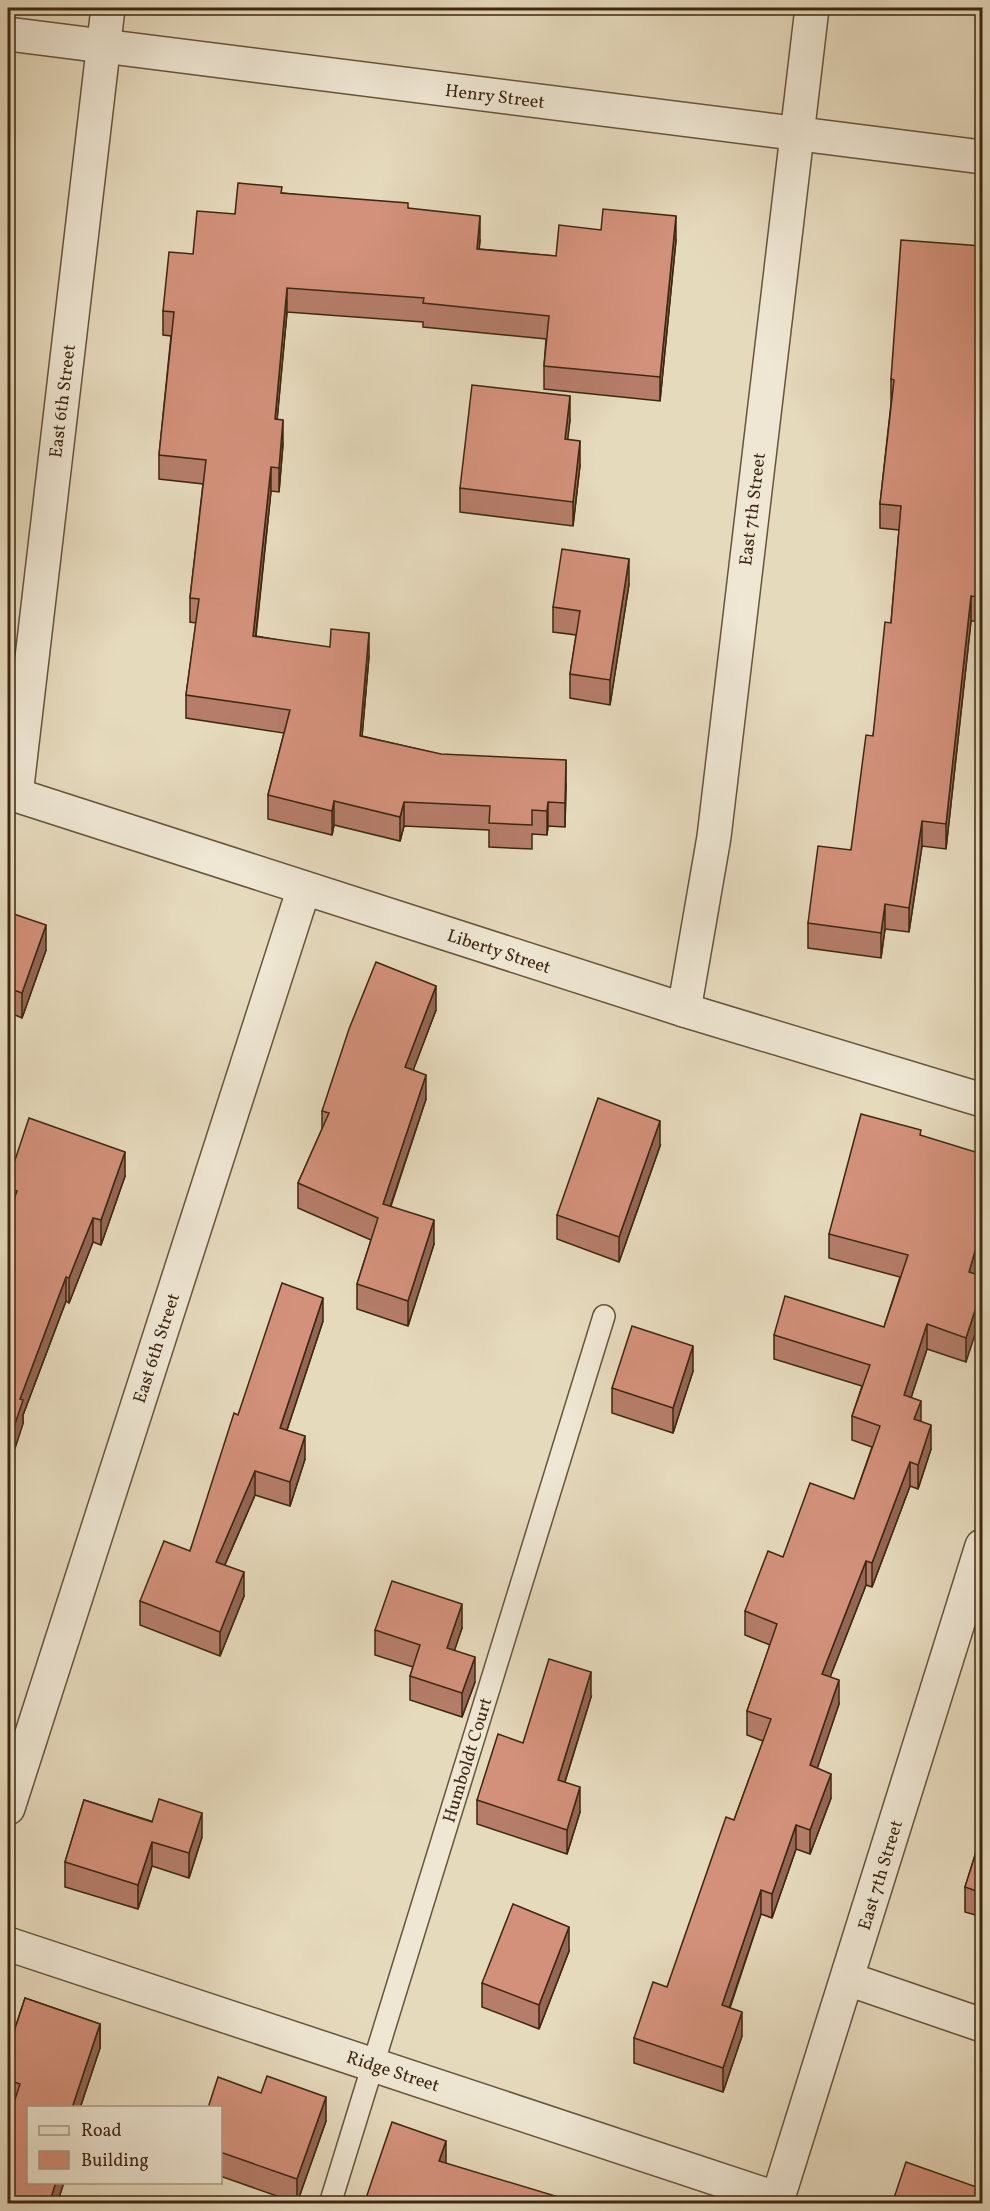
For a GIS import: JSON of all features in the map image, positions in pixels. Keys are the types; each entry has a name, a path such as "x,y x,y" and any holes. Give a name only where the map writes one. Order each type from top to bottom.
{"street":[{"name":"East 6th Street","path":"12,794 108,8"},
{"name":"East 7th Street","path":"684,1010 714,837 812,8"},
{"name":"Henry Street","path":"8,34 982,157"},
{"name":"Liberty Street","path":"12,794 684,1010 982,1100"},
{"name":"East 6th Street","path":"8,1808 304,888"},
{"name":"East 7th Street","path":"777,2201 982,1546"},
{"name":"Ridge Street","path":"8,1944 373,2064 777,2201"},
{"path":"848,1979 982,2025"}],"lane":[{"name":"Humboldt Court","path":"330,2204 604,1316"}],"building":[{"path":"238,183 282,187 281,193 408,203 408,208 480,216 477,249 556,256 559,225 601,230 603,209 676,216 660,377 544,366 549,316 423,303 424,298 287,288 275,419 283,420 279,468 271,467 253,636 330,647 331,629 369,633 360,736 441,754 566,760 565,803 548,802 547,811 532,810 532,825 489,823 490,806 404,802 400,817 334,801 332,811 268,795 290,710 186,695 199,599 190,598 206,460 159,455 174,312 163,311 169,252 193,254 197,211 235,214"},
{"path":"901,240 982,246 982,558 979,597 971,596 946,824 922,821 909,908 885,904 881,933 808,923 818,846 851,850 866,735 873,736 885,622 891,623 901,506 880,504 894,380 891,379"},
{"path":"472,385 570,396 565,439 580,441 573,502 460,488"},
{"path":"562,549 629,559 610,680 570,674 580,611 553,607"},
{"path":"8,912 46,925 22,993 8,988"},
{"path":"376,962 436,986 405,1067 426,1075 383,1204 434,1220 408,1301 357,1284 378,1218 298,1183 329,1113 322,1111 349,1029"},
{"path":"598,1098 660,1121 619,1237 557,1215"},
{"path":"861,1114 921,1130 920,1135 982,1154 982,1227 969,1272 982,1276 982,1289 966,1338 927,1324 904,1395 921,1401 914,1419 931,1425 918,1465 910,1462 872,1563 866,1561 822,1674 839,1680 810,1765 831,1774 810,1830 796,1825 772,1894 761,1890 722,2005 742,2012 723,2068 634,2038 653,1982 667,1987 726,1817 734,1820 771,1719 747,1711 777,1624 745,1611 768,1551 783,1557 810,1483 854,1499 880,1426 852,1416 870,1365 774,1335 785,1296 884,1327 908,1255 829,1234"},
{"path":"29,1118 125,1152 101,1220 93,1218 69,1278 66,1277 20,1399 23,1400 8,1445 8,1216 17,1191 8,1188 8,1181"},
{"path":"282,1283 323,1298 280,1428 305,1436 290,1482 255,1471 216,1562 244,1572 220,1632 140,1601 164,1541 190,1551 234,1413 238,1415"},
{"path":"632,1326 693,1346 673,1408 612,1388"},
{"path":"392,1581 462,1604 447,1648 475,1657 462,1693 410,1676 420,1645 375,1630"},
{"path":"549,1659 591,1672 558,1780 580,1787 567,1830 477,1800 498,1734 523,1743"},
{"path":"159,1799 202,1813 189,1853 152,1842 138,1885 65,1862 84,1800 152,1822"},
{"path":"982,1833 982,1893 965,1887"},
{"path":"513,1904 569,1927 539,2005 482,1983"},
{"path":"25,1998 100,2024 73,2106 27,2106 27,2184 55,2184 49,2204 8,2204 8,2121 20,2084 8,2080 8,2050"},
{"path":"267,2076 326,2097 297,2179 222,2153 222,2106 209,2106 218,2077 261,2093"},
{"path":"392,2122 446,2141 439,2161 565,2199 564,2204 364,2204"},
{"path":"906,2162 982,2189 980,2204 892,2204"}]}
